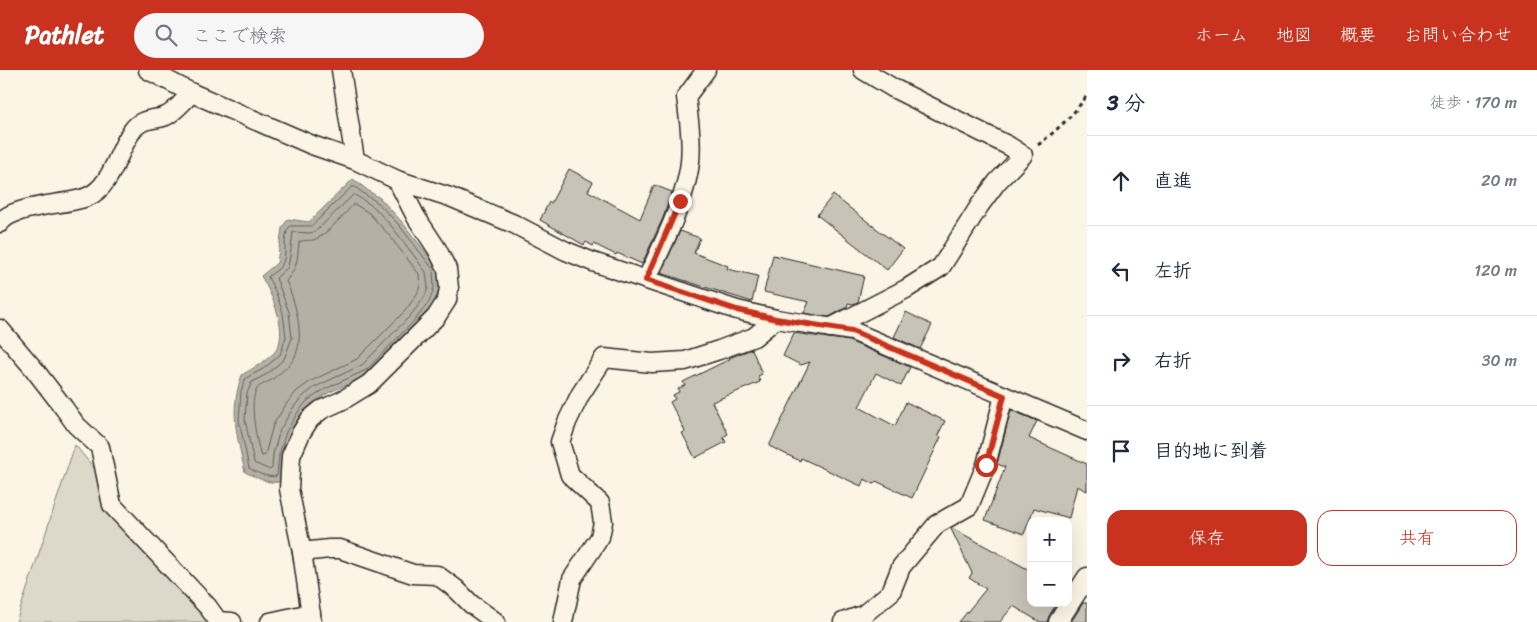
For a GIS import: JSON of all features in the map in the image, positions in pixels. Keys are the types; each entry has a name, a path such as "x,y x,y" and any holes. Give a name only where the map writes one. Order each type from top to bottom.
{"street":[{"path":"148,70 192,93 312,145 355,160 397,180 450,197 514,224 566,251 593,262 737,310 776,319 852,331 1087,431"},
{"path":"341,70 355,160"},
{"path":"646,280 686,185 691,146 686,97 706,70"},
{"path":"830,328 906,289 941,267 992,190 1023,155 1010,146 893,88 863,70"},
{"path":"0,223 2,219 18,212 88,197 100,188 108,177 132,130 146,120 167,116 192,93"},
{"path":"270,622 311,617 302,552 289,489 291,456 301,433 310,419 321,410 344,400 369,384 436,317 448,300 447,270 397,180"},
{"path":"563,622 572,580 600,537 603,522 600,502 570,475 560,442 580,395 604,358 652,364 685,361 754,337 776,319"},
{"path":"0,329 40,376 76,425 100,446 112,505 202,601 218,621 232,622"},
{"path":"843,622 863,615 891,592 901,566 937,524 969,506 986,465 1004,396"},
{"path":"302,552 329,549 340,550 413,574 437,575 496,622"},
{"path":"1058,622 1087,577"}],"path":[{"path":"1023,155 1054,132 1070,117 1087,95"}],"shaded area":[{"path":"75,445 222,622 16,622"}],"water":[{"path":"353,179 380,198 402,222 438,268 439,289 434,304 419,323 368,375 328,393 311,404 302,414 290,434 282,476 279,482 266,481 245,472 237,435 235,412 238,388 242,375 274,353 279,345 281,335 278,314 261,276 277,263 282,228 288,219 309,222"}],"building":[{"path":"569,169 593,182 588,191 640,219 654,185 672,192 663,218 642,264 617,253 616,255 594,244 593,246 586,242 584,245 540,220"},
{"path":"833,195 903,249 887,270 817,215"},
{"path":"680,231 700,238 694,253 728,266 727,269 758,276 752,302 661,273"},
{"path":"773,255 864,276 858,302 848,303 847,307 829,317 804,313 809,302 764,292"},
{"path":"906,312 932,325 920,349 894,337"},
{"path":"794,333 849,341 910,367 901,386 876,373 859,407 895,426 906,402 945,421 938,435 941,437 912,498 876,481 874,484 864,479 861,486 801,458 800,461 769,446 810,362 801,365 783,356"},
{"path":"752,349 762,374 758,376 760,382 712,402 728,434 723,437 726,442 695,458 682,433 685,432 683,427 670,402 675,399 673,395 679,392 678,389 685,385 683,382 729,358"},
{"path":"1011,410 1037,421 1029,438 1087,464 1087,491 1077,486 1069,517 1034,508 1031,517 1027,517 1027,526 1024,534 985,520 1005,467 997,464"},
{"path":"951,529 1027,569 1027,607 1055,607 1047,622 1040,622 1013,606 1000,622 959,622 986,589 969,578 972,573"},
{"path":"1083,603 1087,603 1087,622 1071,622"}],"route":[{"path":"680,201 646,280 737,310 776,319 852,331 1004,396 986,465"}]}
